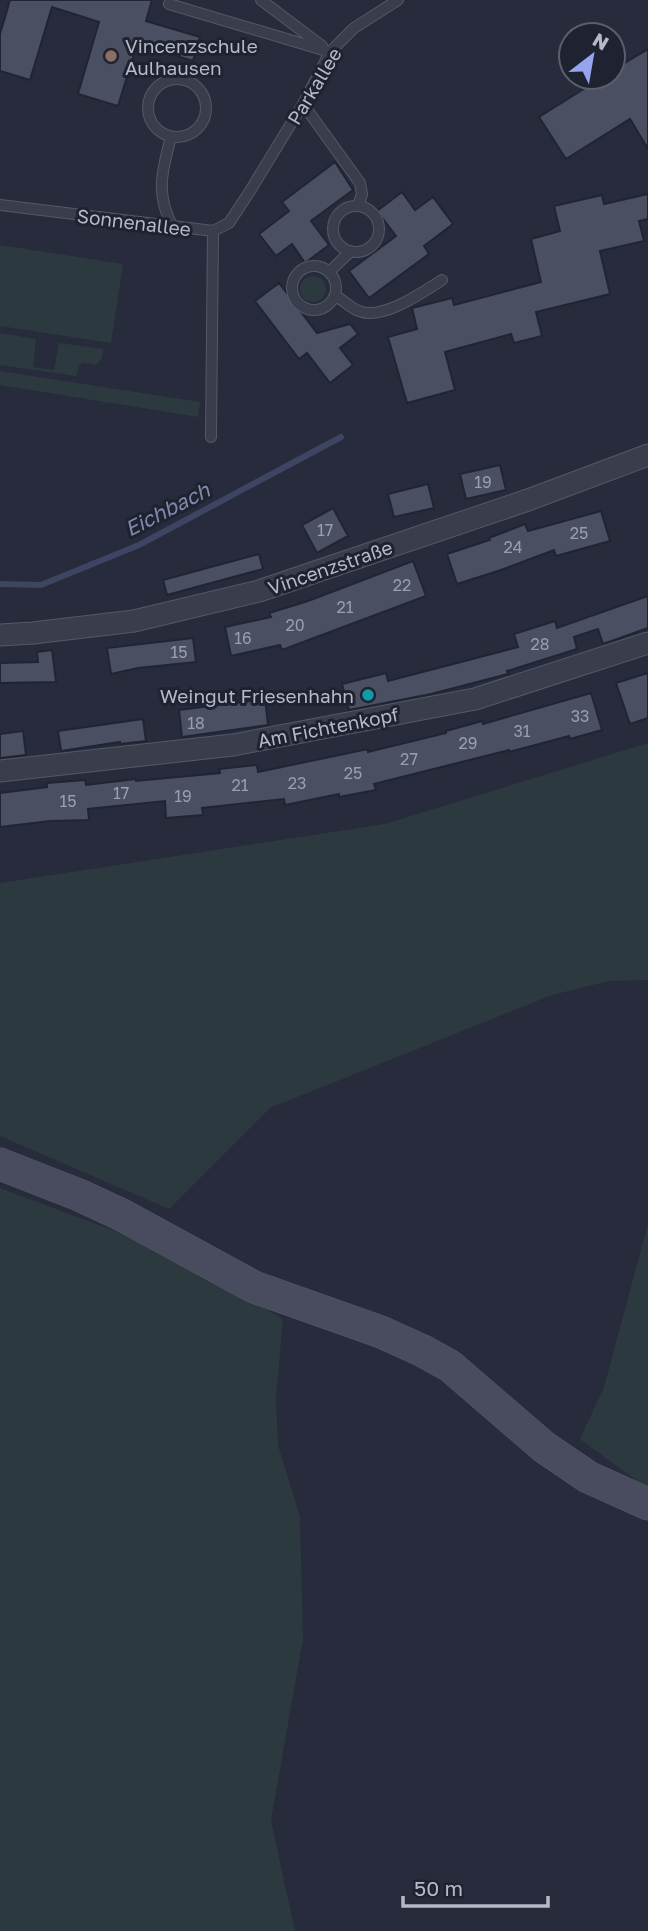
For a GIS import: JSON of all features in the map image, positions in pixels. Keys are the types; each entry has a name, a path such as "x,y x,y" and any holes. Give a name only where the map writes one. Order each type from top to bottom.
{"street":[{"name":"Vincenzstraße","path":"0,635 33,634 134,621 259,591 528,500 648,455"},
{"name":"Am Fichtenkopf","path":"0,771 233,745 475,699 648,643"},
{"path":"0,1164 122,1214 254,1287 381,1332 423,1351 450,1366 527,1433 577,1470 648,1504"}],"lane":[{"path":"261,0 330,52"},
{"name":"Parkallee","path":"250,191 303,104 330,52 354,28 398,0"},
{"path":"169,4 330,52"},
{"path":"186,80 201,92 206,111 198,128 190,134 171,137 155,128 148,110 148,101 158,85 167,81 186,80"},
{"path":"303,104 360,183 362,194 358,206"},
{"path":"171,137 161,186 163,208 173,227"},
{"name":"Sonnenallee","path":"0,205 213,231 229,223 250,191"},
{"path":"358,206 375,216 378,235 365,250 351,251 334,237 334,221 343,209 358,206"},
{"path":"211,437 213,231"},
{"path":"329,272 351,251"},
{"path":"317,267 329,272 336,284 335,296 326,307 313,310 300,305 293,293 294,279 303,269 317,267"},
{"path":"335,296 360,312 372,314 388,310 442,280"}],"shaded area":[{"path":"0,245 123,264 111,343 0,326"},
{"path":"313,276 322,280 326,289 322,298 313,302 304,298 300,289 304,280"},
{"path":"0,333 36,339 33,367 54,370 59,343 103,349 102,358 96,365 79,365 76,376 0,365"},
{"path":"0,371 200,402 198,417 0,385"},
{"path":"648,743 648,980 609,981 552,995 270,1108 169,1209 0,1136 0,883 385,824"},
{"path":"0,1188 115,1231 185,1262 283,1319 276,1397 278,1445 300,1517 303,1639 271,1820 295,1931 0,1931"},
{"path":"648,1224 648,1489 580,1439 604,1387"}],"building":[{"name":"Vincenzschule Aulhausen","path":"10,0 152,0 146,21 200,37 193,61 137,44 118,106 78,94 99,22 52,7 30,80 0,71 0,34"},
{"path":"648,49 648,149 630,119 566,159 539,117 581,91 627,91 627,62"},
{"path":"335,162 353,190 311,221 329,245 305,263 292,244 276,256 259,234 289,211 282,202"},
{"path":"402,192 415,210 433,197 453,224 424,246 429,254 369,298 349,271 396,236 377,211"},
{"path":"648,194 648,219 639,221 644,241 600,251 610,294 536,312 542,336 514,343 511,334 445,352 455,390 407,403 388,337 417,329 412,308 452,298 454,305 541,282 531,239 560,231 554,206 602,195 604,204"},
{"path":"279,283 317,333 350,324 358,334 340,348 353,365 330,383 307,353 299,359 255,301"},
{"path":"500,465 506,490 466,499 460,474"},
{"path":"428,484 434,508 394,517 388,494"},
{"path":"333,508 348,536 317,553 302,525"},
{"path":"601,511 610,541 556,556 554,550 457,584 447,554 490,540 489,538 525,524 528,531"},
{"path":"259,554 263,569 167,595 163,580"},
{"path":"413,561 426,596 282,650 280,645 231,656 225,627 271,617 269,613"},
{"path":"648,596 648,628 603,644 598,629 574,637 577,649 507,671 508,674 431,694 349,710 342,684 386,673 388,681 518,647 514,634 555,621 557,628"},
{"path":"193,638 196,662 138,668 111,674 107,648"},
{"path":"52,650 56,682 0,683 0,663 38,662 37,652"},
{"path":"648,673 648,718 630,724 616,683"},
{"path":"591,693 602,730 374,784 376,790 285,805 284,799 202,808 203,815 166,818 165,801 88,809 89,820 0,827 0,793 47,787 47,783 85,780 86,785 136,781 220,773 219,769 257,765 258,772 368,749 368,752 446,733 482,721 483,724"},
{"path":"265,699 268,725 182,737 179,710"},
{"path":"143,719 146,741 61,751 58,731"},
{"path":"23,731 26,755 0,758 0,734"}],"waterway":[{"name":"Eichbach","path":"0,584 41,585 139,545 341,437"}],"place":[{"name":"Vincenzschule Aulhausen","path":"111,56"},
{"name":"Weingut Friesenhahn","path":"368,695"}]}
